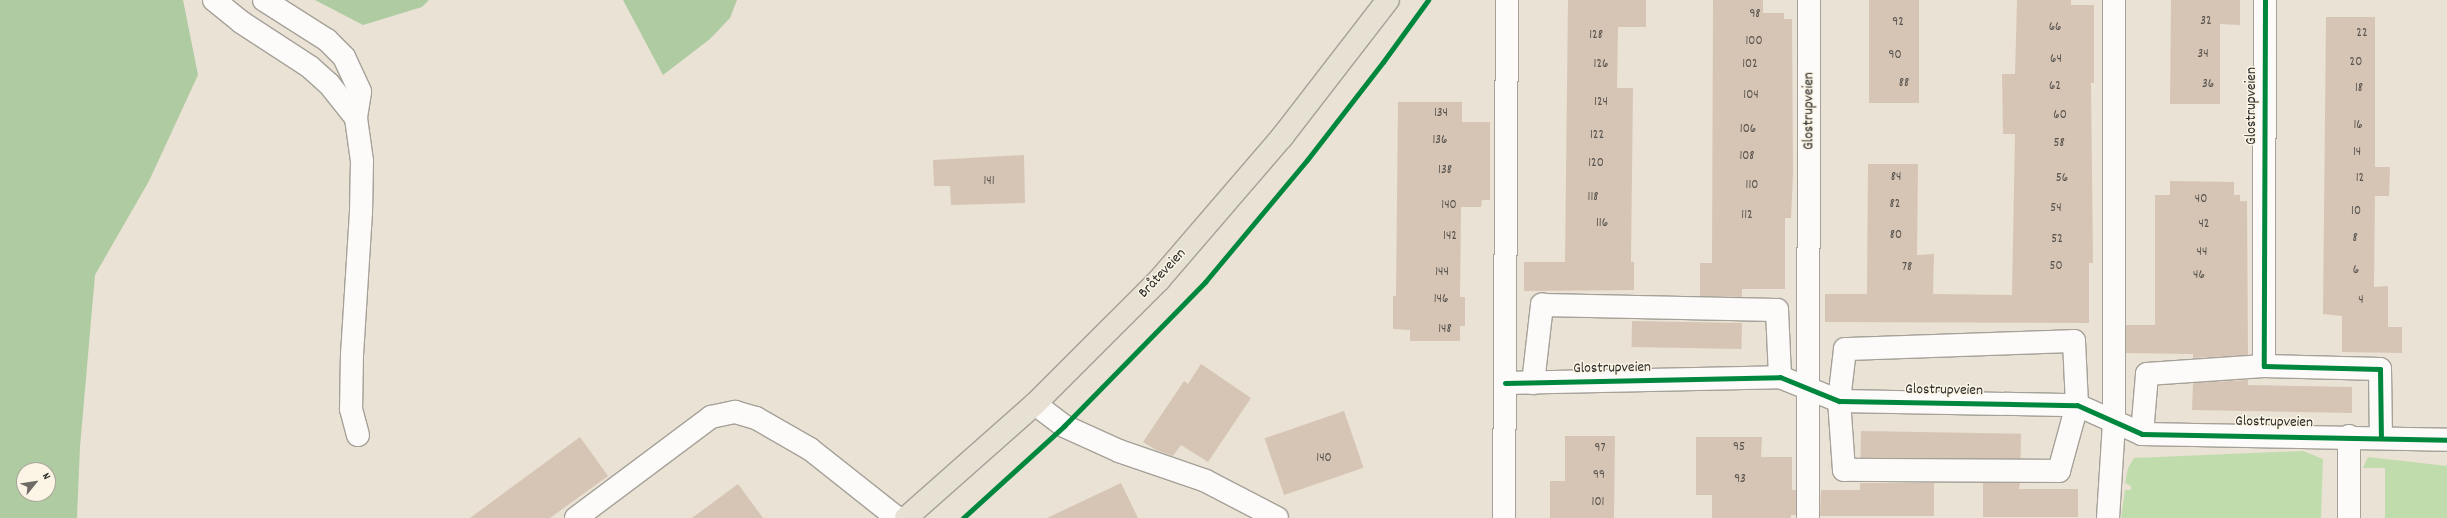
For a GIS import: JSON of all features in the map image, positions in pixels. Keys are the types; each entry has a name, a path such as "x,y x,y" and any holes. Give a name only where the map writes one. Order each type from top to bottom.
{"main road":[{"name":"Bråteveien","path":"906,518 1036,404 1113,328 1192,243 1282,137 1388,0"}],"street":[{"path":"214,0 241,22 310,67 329,84 356,118"},
{"path":"264,0 327,40 344,57 360,92 356,118 362,161 361,205 352,354 351,409 358,435"},
{"path":"1504,518 1507,0"},
{"name":"Glostrupveien","path":"1808,518 1810,389 1809,0"},
{"path":"2108,518 2114,423 2114,0"},
{"name":"Glostrupveien","path":"2264,366 2265,0"},
{"path":"1533,383 1542,305 1777,310 1780,377"},
{"path":"2074,341 2077,405 2059,471 1844,470 1839,401 1845,349 2074,341"},
{"path":"2142,434 2147,374 2264,366 2380,370 2381,437"},
{"name":"Glostrupveien","path":"1505,383 1780,377 1839,401 2077,405 2114,423 2142,434 2349,436 2447,440"},
{"path":"1036,404 1064,426 1119,451 1206,481 1277,518"},
{"path":"576,518 711,418 735,412 756,418 810,449 897,518"},
{"path":"2349,436 2349,518"}],"green space":[{"path":"0,0 183,0 198,75 149,181 95,275 80,447 77,518 0,518"},
{"path":"315,0 429,0 422,7 363,25"},
{"path":"623,0 737,0 730,18 710,39 663,75"},
{"path":"2303,451 2323,459 2321,518 2121,518 2125,490 2131,490 2131,486 2125,483 2128,468 2134,458"},
{"path":"2368,457 2447,466 2447,518 2385,518 2385,468 2363,468"}],"building":[{"path":"1568,0 1646,0 1646,27 1618,27 1617,88 1633,88 1631,262 1634,262 1634,290 1524,291 1524,262 1565,262"},
{"path":"1713,0 1763,0 1763,13 1784,13 1784,19 1792,19 1793,174 1791,218 1785,218 1785,289 1742,289 1742,297 1700,296 1700,263 1712,263"},
{"path":"1869,0 1919,0 1919,103 1869,103"},
{"path":"2017,0 2071,0 2071,5 2094,5 2094,83 2091,83 2093,263 2089,263 2089,323 1825,322 1825,294 1867,294 1868,164 1918,164 1917,255 1934,254 1933,294 2012,295 2015,134 2003,134 2002,74 2015,74"},
{"path":"2171,0 2240,0 2240,25 2220,24 2220,104 2170,104"},
{"path":"2326,17 2375,17 2375,167 2390,167 2389,196 2375,196 2374,287 2388,286 2388,327 2402,327 2402,353 2342,352 2342,316 2323,314"},
{"path":"1398,102 1462,102 1462,122 1490,122 1490,200 1482,200 1481,207 1461,207 1460,297 1465,297 1465,326 1460,326 1460,341 1410,341 1410,330 1393,329 1393,296 1396,296"},
{"path":"1024,155 1025,203 951,205 950,186 934,186 933,160"},
{"path":"2170,181 2234,182 2234,195 2240,195 2240,201 2247,201 2248,355 2193,358 2193,354 2126,353 2126,325 2155,325 2155,195 2170,195"},
{"path":"1632,321 1742,323 1742,349 1632,347"},
{"path":"1201,364 1251,398 1208,462 1181,445 1173,456 1156,450 1143,442 1184,381 1188,384"},
{"path":"2248,380 2248,385 2352,387 2352,413 2192,410 2193,383"},
{"path":"1344,411 1364,468 1284,495 1265,438"},
{"path":"1861,431 2021,434 2021,461 1861,458"},
{"path":"1565,436 1615,436 1614,518 1550,518 1550,481 1565,481"},
{"path":"580,437 608,476 550,518 470,518"},
{"path":"1696,437 1762,437 1761,457 1792,457 1792,490 1796,490 1796,515 1791,515 1791,518 1712,518 1712,495 1696,495"},
{"path":"1121,483 1138,518 1047,518"},
{"path":"1860,483 1934,483 1934,516 1820,516 1821,490 1860,490"},
{"path":"1983,483 2020,483 2019,489 2078,489 2078,517 1983,517"},
{"path":"738,484 763,518 692,518"}],"cycle path":[{"path":"963,518 1064,426 1205,282 1307,160 1383,62 1428,0"},
{"path":"2265,0 2264,366 2380,369 2381,437"},
{"path":"1505,383 1780,377 1839,401 2077,405 2142,434 2447,440"}]}
